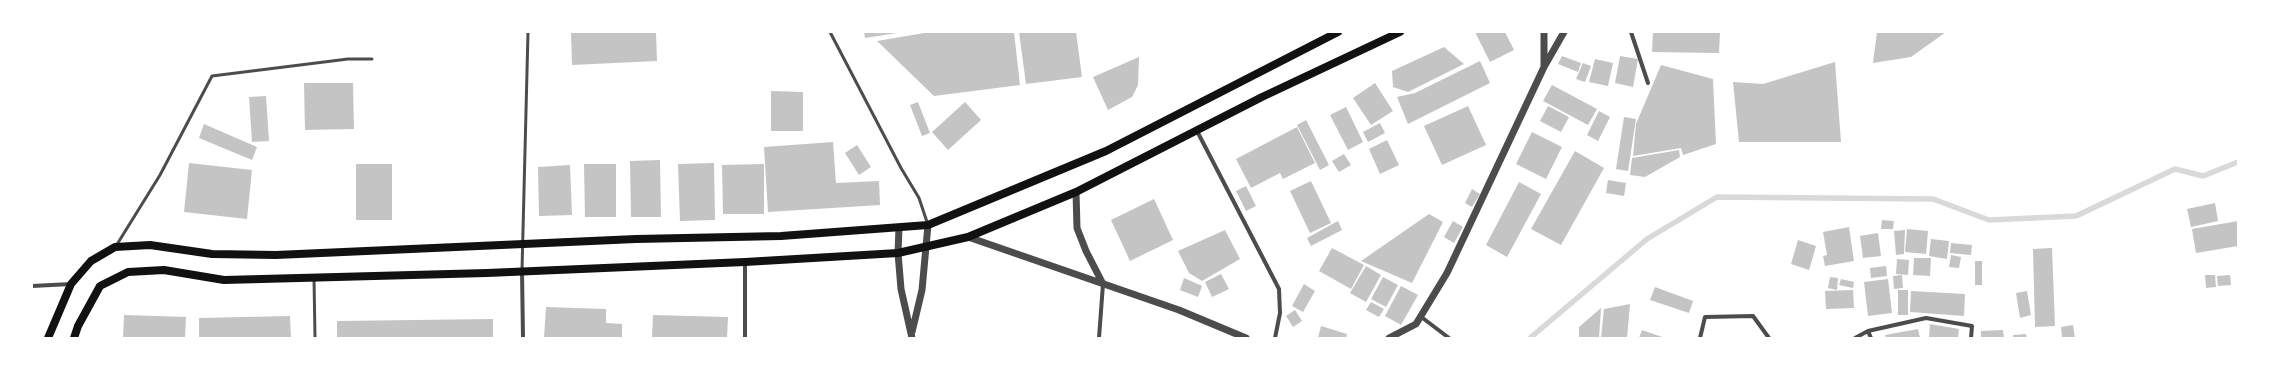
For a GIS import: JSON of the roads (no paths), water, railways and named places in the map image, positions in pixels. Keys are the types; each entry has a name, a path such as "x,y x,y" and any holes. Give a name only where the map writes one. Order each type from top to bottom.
{"main road":[{"path":"48,338 71,284 91,261 115,247 150,245 212,254 276,255 523,244 781,236 928,225 1106,151 1338,32"},
{"path":"74,338 78,326 100,286 128,272 164,270 224,280 522,271 745,262 898,253 968,237 1076,192 1400,32"}],"street":[{"path":"1544,32 1544,67"},
{"path":"1389,338 1416,324 1446,273 1544,67 1564,32"},
{"path":"1631,32 1648,83"},
{"path":"1197,131 1279,289 1280,312 1275,338"},
{"path":"1076,192 1077,228 1086,251 1103,284 1099,338"},
{"path":"912,336 922,290 928,225"},
{"path":"899,228 898,253 901,289 912,336"},
{"path":"968,237 1179,310 1246,338"},
{"path":"745,262 745,338"},
{"path":"522,271 523,338"},
{"path":"32,286 71,284"},
{"path":"1420,316 1449,338"},
{"path":"1700,338 1705,317 1753,316 1769,338"},
{"path":"1855,338 1868,331 1926,318 1972,326 1971,338"},
{"path":"1868,331 1871,338"}],"lane":[{"path":"522,271 528,32"},
{"path":"830,32 901,168 919,198 928,225"},
{"path":"115,247 160,175 212,76 348,59 372,59"},
{"path":"314,278 315,338"}],"waterway":[{"path":"1530,338 1647,239 1717,197 1933,199 1989,220 2076,216 2175,169 2203,176 2238,162"}]}
